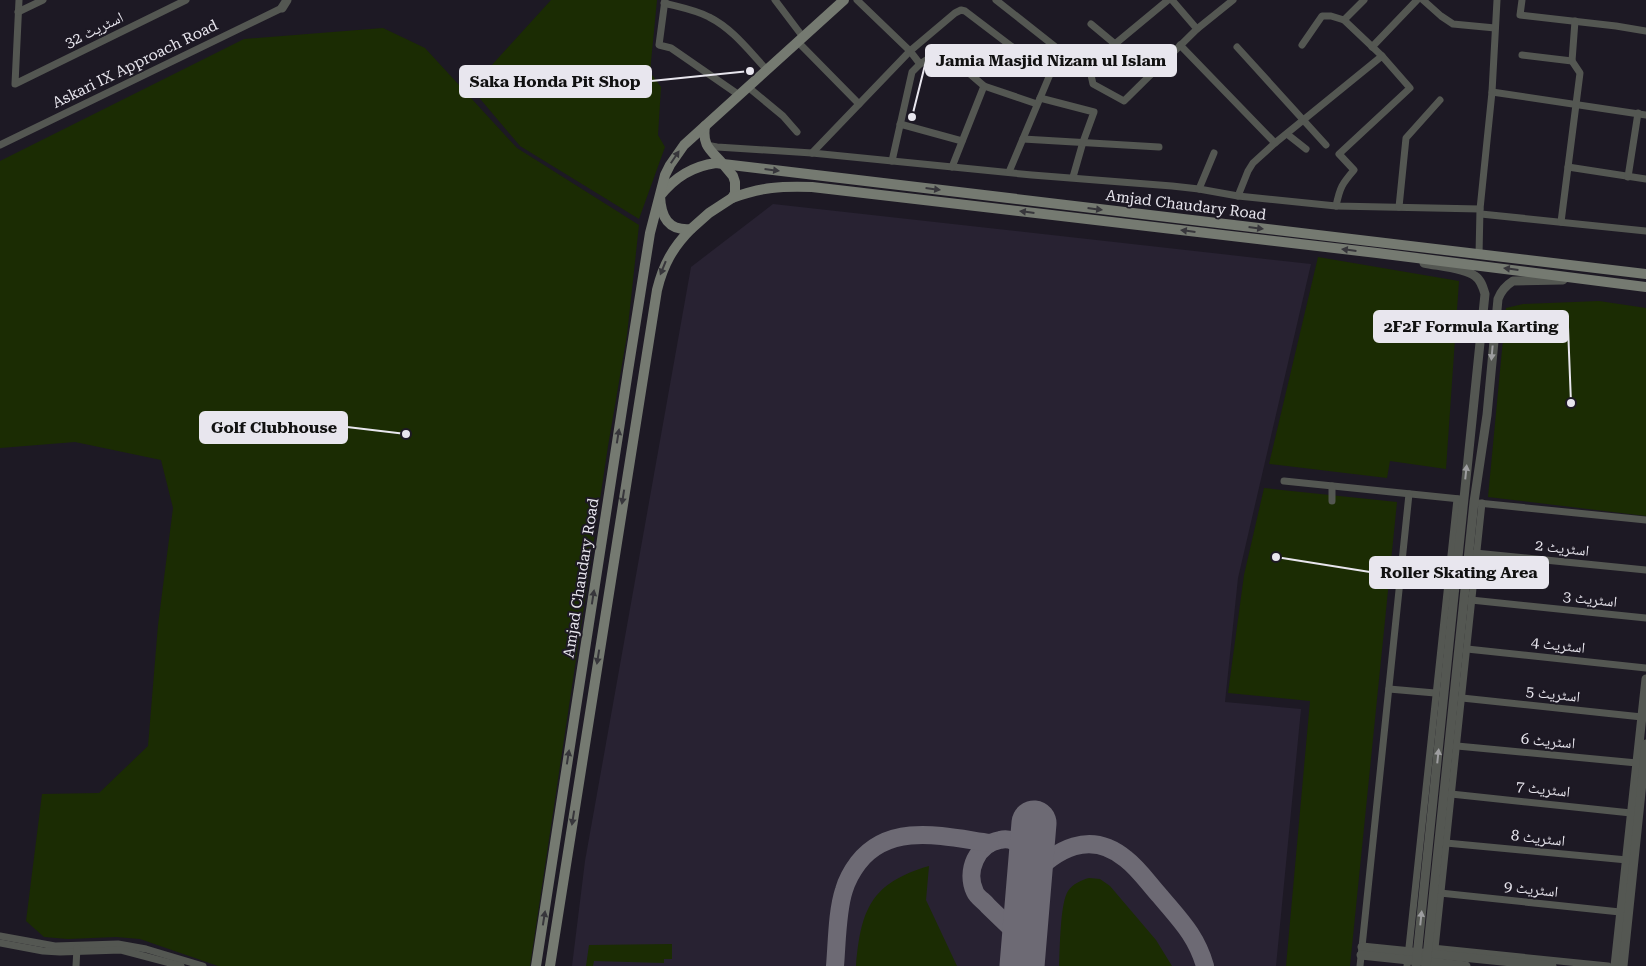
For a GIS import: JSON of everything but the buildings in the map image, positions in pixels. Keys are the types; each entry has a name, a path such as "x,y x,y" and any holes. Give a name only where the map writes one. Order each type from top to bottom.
{"main road":[{"name":"Amjad Chaudary Road","path":"536,966 650,233 665,175 684,145 844,0"},
{"path":"705,126 703,137 706,145 724,164 729,170 735,182 735,194 691,229 678,228 668,223 663,215 660,196 674,180 689,171 709,164 724,164"},
{"name":"Amjad Chaudary Road","path":"724,164 1646,274"},
{"name":"Amjad Chaudary Road","path":"732,198 766,188 782,186 812,187 1646,286"},
{"name":"Amjad Chaudary Road","path":"550,966 657,290 661,272 669,256 679,241 691,229"}],"street":[{"path":"19,0 18,12 44,0"},
{"name":"اسٹریٹ 32","path":"18,12 15,84 186,0"},
{"path":"775,0 801,39 859,104"},
{"path":"857,0 910,51 920,64"},
{"path":"996,0 1091,75 1093,84 1124,101 1197,29 1233,0"},
{"path":"1344,20 1364,0"},
{"path":"1372,47 1418,0"},
{"path":"1423,0 1453,24 1496,28"},
{"path":"1479,255 1497,0"},
{"path":"1522,0 1520,15 1646,31"},
{"path":"739,95 671,48 660,45 664,1 708,16 720,23 731,31 767,70"},
{"path":"1115,44 1173,1 1197,29"},
{"name":"Askari IX Approach Road","path":"0,145 285,4"},
{"path":"812,153 910,51 961,10 1051,72 1008,172"},
{"path":"1302,45 1322,16 1332,16 1344,20 1382,56 1410,88 1339,154 1354,170 1339,190 1336,206"},
{"path":"1561,222 1580,73 1572,61 1575,21"},
{"path":"1091,24 1151,74"},
{"path":"1180,45 1275,144"},
{"path":"1237,47 1326,145"},
{"path":"892,161 912,72 920,64 942,50 984,86 1039,101 1094,112 1073,177"},
{"path":"1522,55 1572,61"},
{"path":"1238,196 1248,170 1253,163 1382,56"},
{"path":"952,166 984,86"},
{"path":"748,87 783,116 796,132"},
{"path":"1492,92 1642,114 1628,176"},
{"path":"1399,207 1406,138 1440,100"},
{"path":"900,124 962,141"},
{"path":"1287,134 1306,149"},
{"path":"1022,139 1159,147"},
{"path":"706,145 1199,189 1238,196 1336,206 1399,207 1481,212 1646,231"},
{"path":"1199,189 1214,154"},
{"path":"1568,167 1646,179"},
{"path":"1377,253 1468,272 1475,276 1484,288 1485,294 1435,693 1421,957"},
{"path":"1421,957 1440,894 1462,698 1486,415 1500,292 1513,281 1605,281"},
{"path":"1284,481 1646,520"},
{"path":"1332,486 1332,501"},
{"path":"1360,966 1409,494"},
{"path":"1421,957 1460,500"},
{"path":"1421,957 1478,503"},
{"name":"اسٹریٹ 2","path":"1475,553 1646,570"},
{"name":"اسٹریٹ 3","path":"1471,600 1646,618"},
{"name":"اسٹریٹ 4","path":"1466,649 1646,668"},
{"path":"1622,966 1643,749 1642,716 1646,679"},
{"path":"1388,689 1435,693"},
{"name":"اسٹریٹ 5","path":"1462,698 1642,716"},
{"name":"اسٹریٹ 6","path":"1457,746 1637,763"},
{"path":"1615,966 1637,763 1643,749"},
{"name":"اسٹریٹ 7","path":"1451,794 1631,812"},
{"name":"اسٹریٹ 8","path":"1446,842 1627,860"},
{"name":"اسٹریٹ 9","path":"1440,894 1620,912"},
{"path":"0,936 55,946 121,950 181,966"},
{"path":"0,943 42,951 77,948 103,943 132,946 203,966"},
{"path":"76,966 77,948"},
{"path":"1361,951 1552,966"},
{"path":"1421,957 1466,966"},
{"path":"1421,957 1608,966"}],"shaded area":[{"path":"773,204 1311,264 1238,578 1225,702 1301,709 1276,966 572,966 585,861 691,267"}],"green space":[{"path":"551,0 657,0 650,72 661,87 658,135 665,147 639,219 520,146 471,88"},
{"path":"383,28 425,48 517,148 639,225 627,335 608,446 530,966 218,966 140,939 44,937 26,921 42,794 99,793 148,746 158,625 173,508 161,460 75,442 0,448 0,161 244,39"},
{"path":"1318,257 1459,281 1446,469 1390,461 1387,478 1269,464"},
{"path":"1599,301 1646,308 1646,516 1488,497 1506,308 1523,304"},
{"path":"1264,488 1397,502 1350,966 1286,966 1310,701 1228,693 1244,575"},
{"path":"929,866 926,900 957,966 856,966 861,929 873,901 882,890 894,881"},
{"path":"1089,878 1100,879 1110,886 1156,940 1172,966 1059,966 1065,897 1072,886"},
{"path":"672,944 672,959 664,959 664,963 594,961 593,966 586,966 589,945"}],"taxiway":[{"path":"835,966 839,917 844,890 848,879 858,863 871,850 886,841 919,835 990,843"},
{"path":"1023,949 1021,940 1016,933 976,894 972,884 972,867 979,853 985,847 1000,840 1011,840 1021,849 1029,878"},
{"path":"1029,878 1050,859 1074,846 1099,845 1113,850 1135,867 1181,921 1197,945 1205,966"}],"runway":[{"path":"1022,966 1034,823"}],"place":[{"name":"Saka Honda Pit Shop","path":"750,71"},
{"name":"Jamia Masjid Nizam ul Islam","path":"912,117"},
{"name":"2F2F Formula Karting","path":"1571,403"},
{"name":"Golf Clubhouse","path":"406,434"},
{"name":"Roller Skating Area","path":"1276,557"}]}
